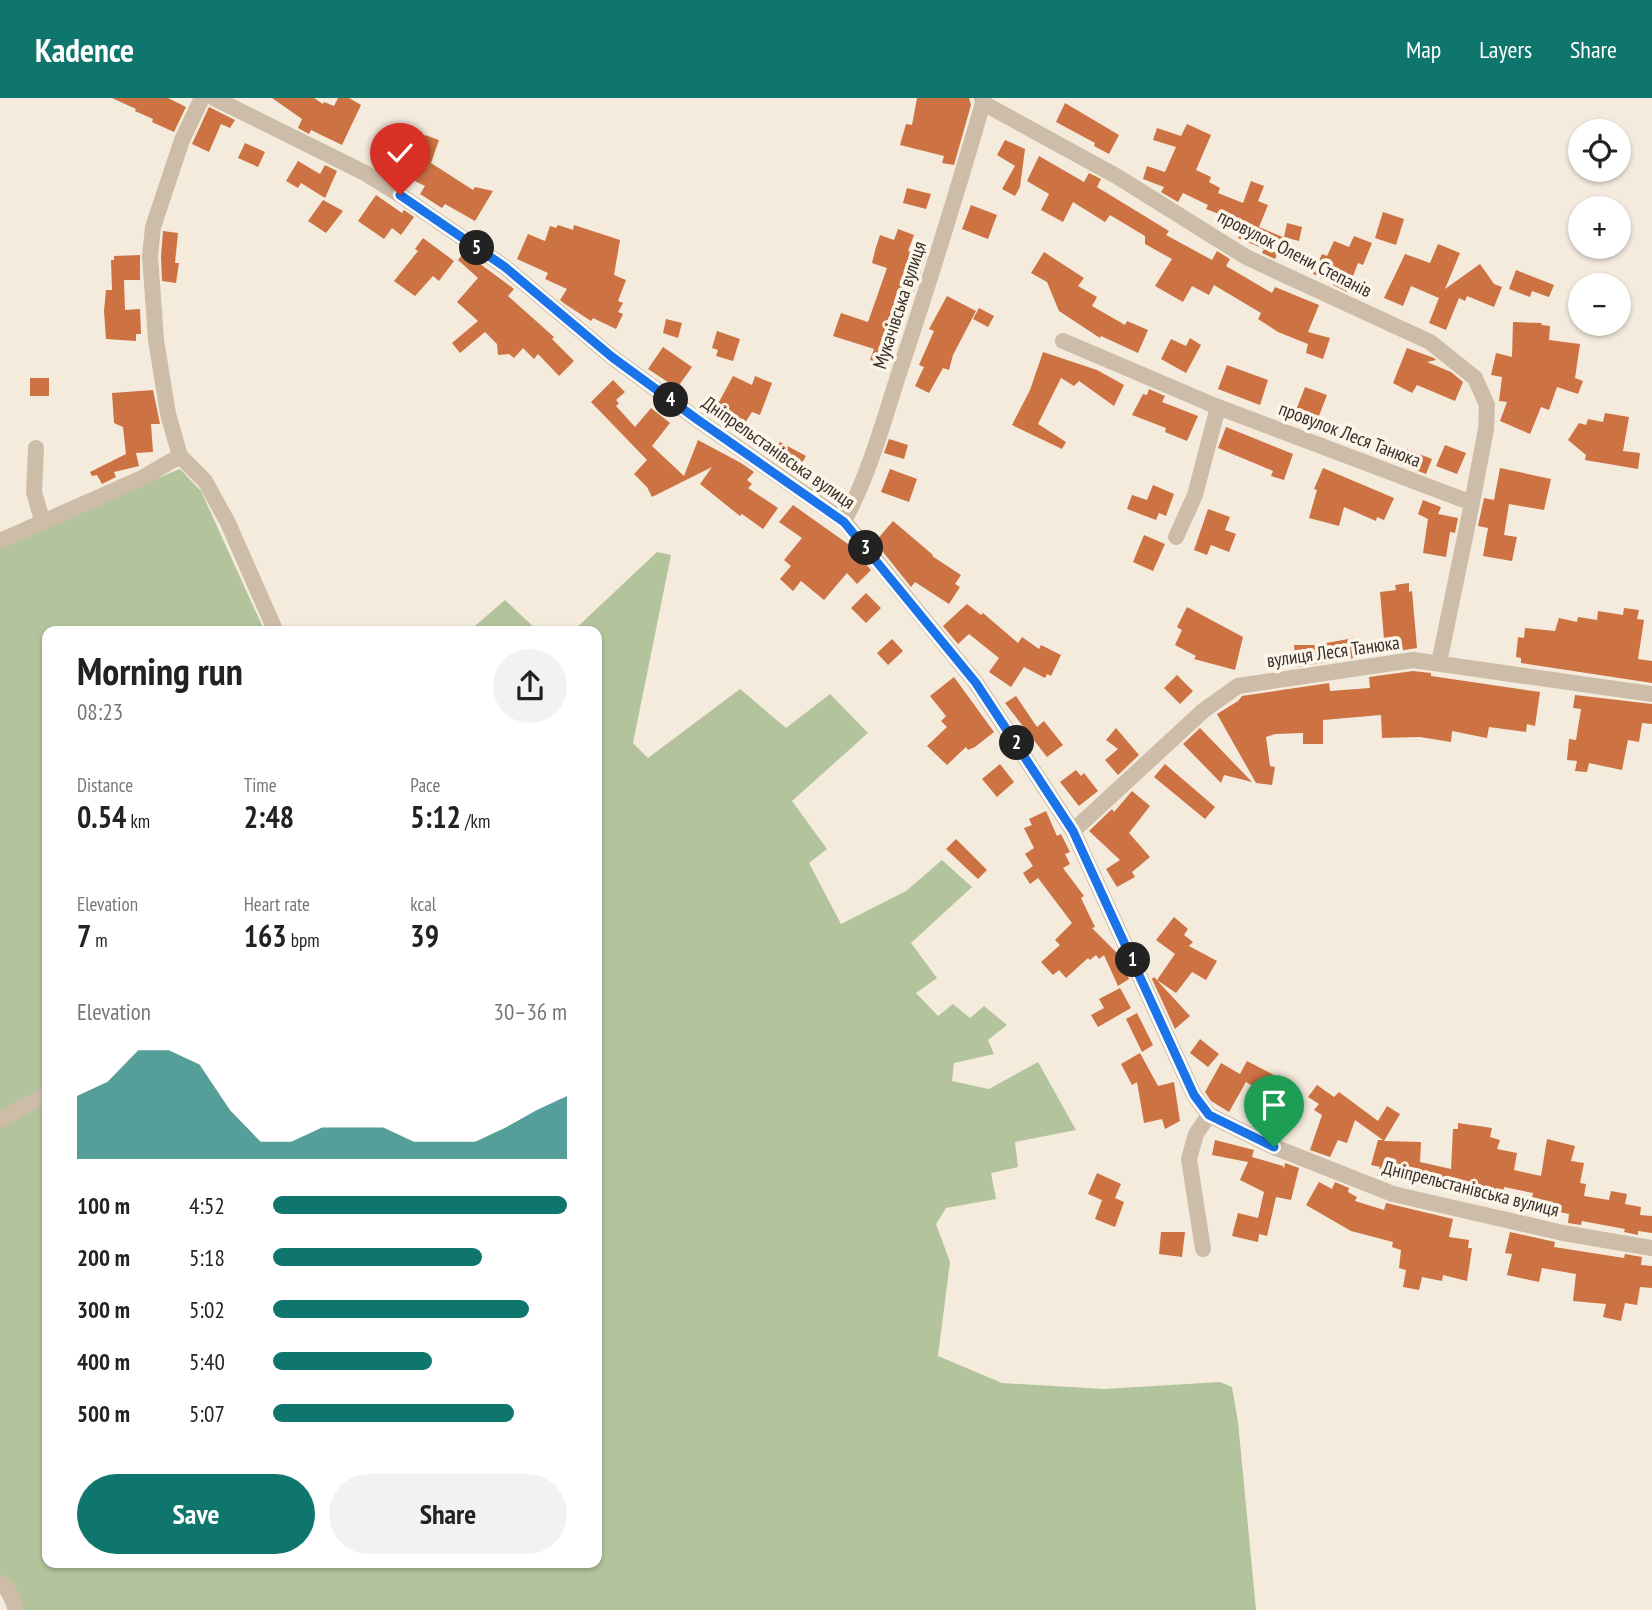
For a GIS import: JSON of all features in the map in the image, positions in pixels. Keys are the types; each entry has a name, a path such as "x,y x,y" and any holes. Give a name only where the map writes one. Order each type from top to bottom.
{"street":[{"path":"202,98 182,140 153,227 150,256 156,340 169,414 180,456 205,481 228,523 273,626"},
{"name":"Дніпрельстанівська вулиця","path":"214,98 365,173 400,195 505,267 612,357 844,522 976,683 1073,831 1194,1095 1209,1115 1274,1147 1393,1194 1563,1233 1652,1248"},
{"name":"Мукачівська вулиця","path":"844,522 862,489 946,229 982,101"},
{"name":"провулок Олени Степанів","path":"982,101 1118,177 1246,257 1430,342 1475,378 1487,405 1486,429 1472,503"},
{"name":"провулок Леся Танюка","path":"1063,341 1218,407 1472,503"},
{"path":"1176,537 1195,495 1218,407"},
{"path":"36,448 34,492 42,520"},
{"path":"0,541 42,520 142,478 180,456"},
{"path":"1439,663 1472,503"},
{"name":"вулиця Леся Танюка","path":"1073,831 1204,710 1238,685 1413,660 1652,694"},
{"path":"0,1120 42,1097"},
{"path":"1203,1249 1189,1159 1196,1134 1209,1115"},
{"path":"0,1582 10,1593 16,1610"}],"green space":[{"path":"180,469 201,491 262,626 42,626 42,1568 602,1568 602,626 578,626 657,552 671,555 633,743 648,758 740,689 786,728 830,694 868,733 792,801 827,849 809,863 841,924 906,891 942,860 972,887 911,943 937,978 916,993 938,1016 953,1004 970,1018 984,1006 1007,1025 988,1040 994,1054 954,1063 952,1081 989,1089 1038,1062 1076,1130 1015,1142 1018,1167 991,1173 996,1199 946,1208 936,1224 950,1262 938,1356 1002,1383 1104,1389 1220,1382 1232,1387 1238,1422 1256,1610 9,1610 0,1593 0,547 59,518"},
{"path":"505,600 533,626 475,626"}],"building":[{"path":"112,98 168,98 186,107 174,132"},
{"path":"272,98 314,98 323,104 324,102 334,106 338,98 349,98 361,105 342,145 311,130 309,134 298,128 302,119"},
{"path":"917,98 969,98 971,105 954,165 942,163 944,156 900,145 906,124 912,125"},
{"path":"1065,103 1119,135 1109,154 1094,146 1095,143 1056,122"},
{"path":"209,107 235,120 230,128 221,124 209,152 192,144"},
{"path":"1187,124 1211,135 1196,170 1211,177 1209,182 1220,188 1218,193 1243,203 1251,181 1264,186 1258,201 1268,205 1259,227 1285,238 1275,259 1262,253 1264,249 1238,238 1244,224 1206,209 1208,205 1183,193 1178,202 1161,192 1164,187 1143,179 1147,166 1165,172 1176,147 1153,140 1157,128 1181,136"},
{"path":"425,135 439,140 431,163 473,190 475,187 493,191 475,221 445,204 442,208 420,194 425,186 390,169 401,148 416,157"},
{"path":"1005,140 1025,149 1020,187 1015,196 1002,189 1015,166 997,155"},
{"path":"245,143 265,152 258,167 238,158"},
{"path":"1039,156 1084,182 1089,173 1101,179 1097,187 1169,231 1166,235 1212,260 1217,251 1230,259 1226,266 1272,293 1275,287 1319,305 1308,332 1330,338 1323,359 1306,353 1308,344 1278,332 1258,319 1261,313 1214,285 1209,295 1192,286 1183,302 1155,286 1172,259 1145,244 1145,236 1110,215 1105,222 1073,202 1063,222 1041,210 1049,194 1027,181"},
{"path":"298,161 320,174 325,165 337,171 325,198 301,183 298,188 286,181"},
{"path":"907,188 931,194 926,209 903,203"},
{"path":"376,195 402,213 404,210 414,217 401,235 392,228 384,239 358,221"},
{"path":"323,200 343,211 326,233 308,221"},
{"path":"971,205 997,215 988,239 962,229"},
{"path":"1383,212 1404,219 1396,245 1375,238"},
{"path":"1287,223 1302,227 1299,241 1284,237"},
{"path":"558,225 573,230 574,225 620,240 614,275 626,280 618,301 623,303 618,312 623,314 616,329 593,318 591,321 565,304 560,300 567,289 545,279 548,273 517,259 528,234 545,241 550,226 556,228"},
{"path":"898,229 914,235 908,251 926,256 888,366 870,360 874,349 833,336 841,313 868,322 887,268 872,263 876,247 880,235 894,240"},
{"path":"163,231 178,233 175,263 179,263 176,283 162,281"},
{"path":"1354,236 1372,243 1363,265 1358,263 1347,292 1333,285 1334,282 1313,274 1322,254 1327,256 1334,241 1349,247"},
{"path":"423,238 454,261 439,281 433,276 415,296 394,281 418,251 415,249"},
{"path":"1438,244 1460,253 1445,289 1480,264 1494,284 1502,287 1494,307 1467,296 1465,301 1459,298 1446,330 1429,323 1439,298 1411,286 1403,306 1384,298 1405,254 1430,263"},
{"path":"464,252 514,289 508,296 554,337 552,339 574,361 559,376 538,354 534,359 523,348 514,358 509,354 498,355 497,344 485,332 460,353 452,343 478,321 457,302 478,278 458,260"},
{"path":"1044,252 1084,278 1078,286 1097,297 1092,306 1125,325 1127,321 1148,330 1138,353 1101,336 1100,338 1059,311 1047,282 1031,273"},
{"path":"140,255 140,280 124,280 125,310 140,309 141,334 136,334 136,341 106,339 104,311 106,290 112,290 111,260 114,260 114,256"},
{"path":"1516,270 1554,285 1549,297 1532,291 1530,297 1509,289"},
{"path":"947,296 976,311 953,355 949,370 943,368 929,393 915,386 924,367 919,365 934,331 929,329"},
{"path":"979,308 994,316 988,327 973,319"},
{"path":"666,319 682,323 678,338 663,333"},
{"path":"1513,322 1542,323 1541,325 1550,326 1549,340 1580,344 1575,378 1583,381 1578,394 1557,387 1549,410 1541,407 1530,434 1500,421 1507,402 1499,401 1502,377 1491,375 1496,353 1512,357"},
{"path":"717,331 740,339 733,361 716,356 718,350 712,348"},
{"path":"1190,338 1201,345 1186,373 1161,359 1171,339 1186,346"},
{"path":"663,347 692,367 677,388 648,369"},
{"path":"1407,348 1434,358 1436,360 1427,362 1451,372 1463,382 1455,401 1417,385 1412,393 1393,383"},
{"path":"1043,352 1097,370 1124,385 1114,406 1079,381 1074,386 1061,378 1038,424 1066,442 1062,449 1012,425 1030,390"},
{"path":"1227,365 1268,380 1260,405 1218,389"},
{"path":"733,376 752,385 755,376 772,383 760,415 752,412 739,432 700,407 709,395 719,402"},
{"path":"30,378 49,378 49,396 30,396"},
{"path":"613,380 625,392 616,400 619,403 616,406 635,427 651,408 670,423 652,446 684,476 698,440 754,472 747,480 752,484 748,488 778,508 763,529 742,514 740,516 700,484 712,467 652,497 647,487 634,474 647,460 591,402"},
{"path":"1305,387 1327,395 1317,421 1295,413"},
{"path":"1149,389 1165,396 1162,402 1198,416 1187,441 1165,432 1166,428 1132,415 1143,394 1147,395"},
{"path":"153,390 160,424 151,424 153,452 136,453 139,466 114,472 116,477 102,484 97,475 92,476 90,472 126,454 123,427 114,423 112,393"},
{"path":"1605,413 1629,417 1623,451 1640,453 1638,469 1585,460 1586,455 1568,440 1579,423 1586,425 1588,419 1603,422"},
{"path":"1226,427 1293,454 1284,480 1271,476 1273,471 1218,448"},
{"path":"889,439 908,445 904,459 884,453"},
{"path":"780,442 806,456 799,468 774,454"},
{"path":"1445,445 1466,453 1457,474 1436,466"},
{"path":"1406,449 1432,459 1426,474 1400,464"},
{"path":"1323,468 1394,498 1384,520 1377,517 1376,521 1344,507 1339,526 1309,518 1317,490 1314,489"},
{"path":"1500,468 1551,479 1544,510 1509,504 1504,535 1517,537 1512,561 1483,556 1488,528 1478,526 1484,498 1494,500"},
{"path":"890,469 917,479 909,502 881,492"},
{"path":"1153,485 1174,494 1166,516 1159,513 1156,520 1127,509 1132,495 1147,500"},
{"path":"1423,500 1441,507 1438,514 1458,518 1455,533 1450,532 1446,557 1423,553 1428,519 1418,514"},
{"path":"793,505 848,544 871,570 857,584 847,573 824,600 801,581 793,591 780,579 791,566 784,560 802,538 779,522"},
{"path":"1208,509 1230,517 1225,530 1236,534 1229,552 1211,545 1207,555 1194,550"},
{"path":"893,521 932,556 961,575 955,584 960,587 949,604 915,582 911,587 875,542"},
{"path":"1144,535 1165,544 1153,571 1133,562"},
{"path":"1409,583 1417,648 1296,667 1294,645 1315,645 1354,638 1355,644 1384,639 1380,592 1396,590 1395,585"},
{"path":"866,593 881,608 866,623 851,608"},
{"path":"967,604 981,615 983,613 1018,643 1022,637 1039,649 1041,645 1061,655 1051,676 1047,674 1045,678 1024,667 1011,687 989,672 999,658 969,634 958,644 943,626"},
{"path":"1187,607 1243,637 1235,670 1194,659 1196,656 1175,645 1182,630 1177,627"},
{"path":"1624,608 1639,610 1637,619 1644,620 1638,659 1652,661 1652,683 1521,663 1521,658 1516,657 1518,637 1524,638 1525,628 1555,631 1559,618 1577,622 1578,617 1597,620 1598,611 1623,615"},
{"path":"892,639 903,651 888,665 877,653"},
{"path":"1413,671 1540,692 1535,726 1527,724 1526,732 1489,727 1487,738 1452,731 1451,742 1420,737 1382,738 1381,715 1323,720 1323,744 1303,744 1303,733 1266,737 1270,766 1275,767 1272,785 1256,783 1217,714 1242,696 1329,683 1330,691 1370,688 1369,677"},
{"path":"1177,675 1193,691 1180,704 1164,688"},
{"path":"954,677 994,732 975,747 968,750 966,747 947,765 927,746 947,727 941,721 946,716 930,696"},
{"path":"1575,695 1652,704 1652,724 1642,723 1639,742 1628,740 1622,770 1589,763 1587,772 1575,771 1577,761 1567,760 1569,739 1576,740 1581,709 1573,708"},
{"path":"1016,696 1037,727 1044,721 1063,745 1047,757 1005,703"},
{"path":"1116,728 1139,755 1118,775 1105,760 1118,749 1106,740"},
{"path":"1200,728 1252,782 1224,775 1221,783 1183,744"},
{"path":"1000,764 1014,782 997,797 982,779"},
{"path":"1165,764 1215,807 1205,819 1154,777"},
{"path":"1076,770 1081,776 1084,773 1098,791 1079,806 1060,782"},
{"path":"1132,791 1150,806 1129,833 1150,857 1132,872 1135,877 1117,887 1106,869 1120,860 1089,831 1112,809 1114,812"},
{"path":"1046,811 1057,836 1061,834 1070,852 1065,854 1070,864 1063,868 1084,896 1081,898 1095,927 1092,928 1117,953 1129,979 1118,986 1104,955 1099,959 1096,955 1090,960 1088,958 1066,978 1059,970 1053,975 1041,962 1060,945 1055,940 1072,923 1038,878 1030,884 1023,873 1033,866 1025,854 1034,848 1024,828 1032,825 1029,819"},
{"path":"956,839 987,870 978,879 946,849"},
{"path":"1174,917 1188,929 1184,935 1193,942 1189,946 1217,961 1206,980 1192,972 1176,993 1157,980 1175,954 1156,940"},
{"path":"1154,977 1190,1016 1175,1029 1152,979"},
{"path":"1120,988 1131,1008 1098,1027 1091,1015 1104,1008 1099,999"},
{"path":"1137,1013 1153,1045 1142,1052 1126,1019"},
{"path":"1200,1039 1219,1054 1208,1067 1190,1053"},
{"path":"1140,1053 1158,1086 1174,1082 1180,1121 1165,1129 1162,1119 1144,1123 1137,1082 1132,1085 1121,1064"},
{"path":"1247,1061 1274,1075 1259,1090 1246,1082 1229,1112 1211,1101 1205,1092 1221,1063 1240,1074"},
{"path":"1317,1085 1334,1097 1339,1092 1378,1121 1387,1106 1400,1114 1384,1141 1421,1142 1420,1162 1451,1169 1453,1129 1458,1129 1458,1123 1492,1128 1490,1137 1500,1140 1497,1149 1517,1153 1514,1170 1541,1176 1547,1139 1575,1146 1571,1161 1584,1163 1580,1183 1586,1184 1584,1196 1609,1200 1611,1191 1627,1194 1625,1204 1641,1207 1640,1215 1652,1216 1652,1233 1638,1231 1638,1235 1624,1232 1625,1229 1582,1221 1581,1225 1568,1223 1569,1214 1530,1206 1533,1193 1504,1187 1502,1200 1377,1176 1380,1167 1371,1165 1378,1140 1383,1140 1355,1120 1347,1143 1338,1140 1330,1157 1310,1150 1322,1115 1314,1110 1319,1104 1308,1097"},
{"path":"1268,1087 1284,1092 1282,1097 1288,1099 1272,1134 1255,1126"},
{"path":"1215,1140 1254,1150 1252,1157 1283,1166 1284,1169 1285,1163 1299,1168 1291,1200 1276,1197 1267,1236 1259,1234 1258,1242 1232,1236 1238,1213 1258,1218 1264,1192 1240,1180 1248,1162 1212,1155"},
{"path":"1097,1173 1121,1184 1115,1198 1124,1202 1115,1227 1095,1219 1102,1200 1088,1194"},
{"path":"1319,1182 1332,1189 1335,1182 1349,1188 1348,1192 1357,1197 1355,1201 1384,1210 1386,1203 1453,1219 1449,1237 1469,1240 1468,1248 1472,1248 1467,1281 1443,1275 1442,1281 1422,1277 1419,1290 1403,1287 1406,1270 1399,1268 1401,1250 1392,1247 1393,1242 1351,1231 1306,1205"},
{"path":"1161,1232 1185,1232 1182,1257 1159,1254"},
{"path":"1510,1232 1555,1242 1554,1247 1624,1258 1625,1254 1642,1257 1641,1265 1652,1266 1652,1288 1640,1287 1637,1305 1625,1303 1621,1321 1603,1317 1606,1304 1573,1301 1576,1274 1542,1268 1539,1282 1507,1275 1512,1254 1505,1253"}],"route":[{"path":"400,195 505,267 612,357 844,522 976,683 1049,790 1073,831 1194,1095 1209,1115 1274,1147"}]}
